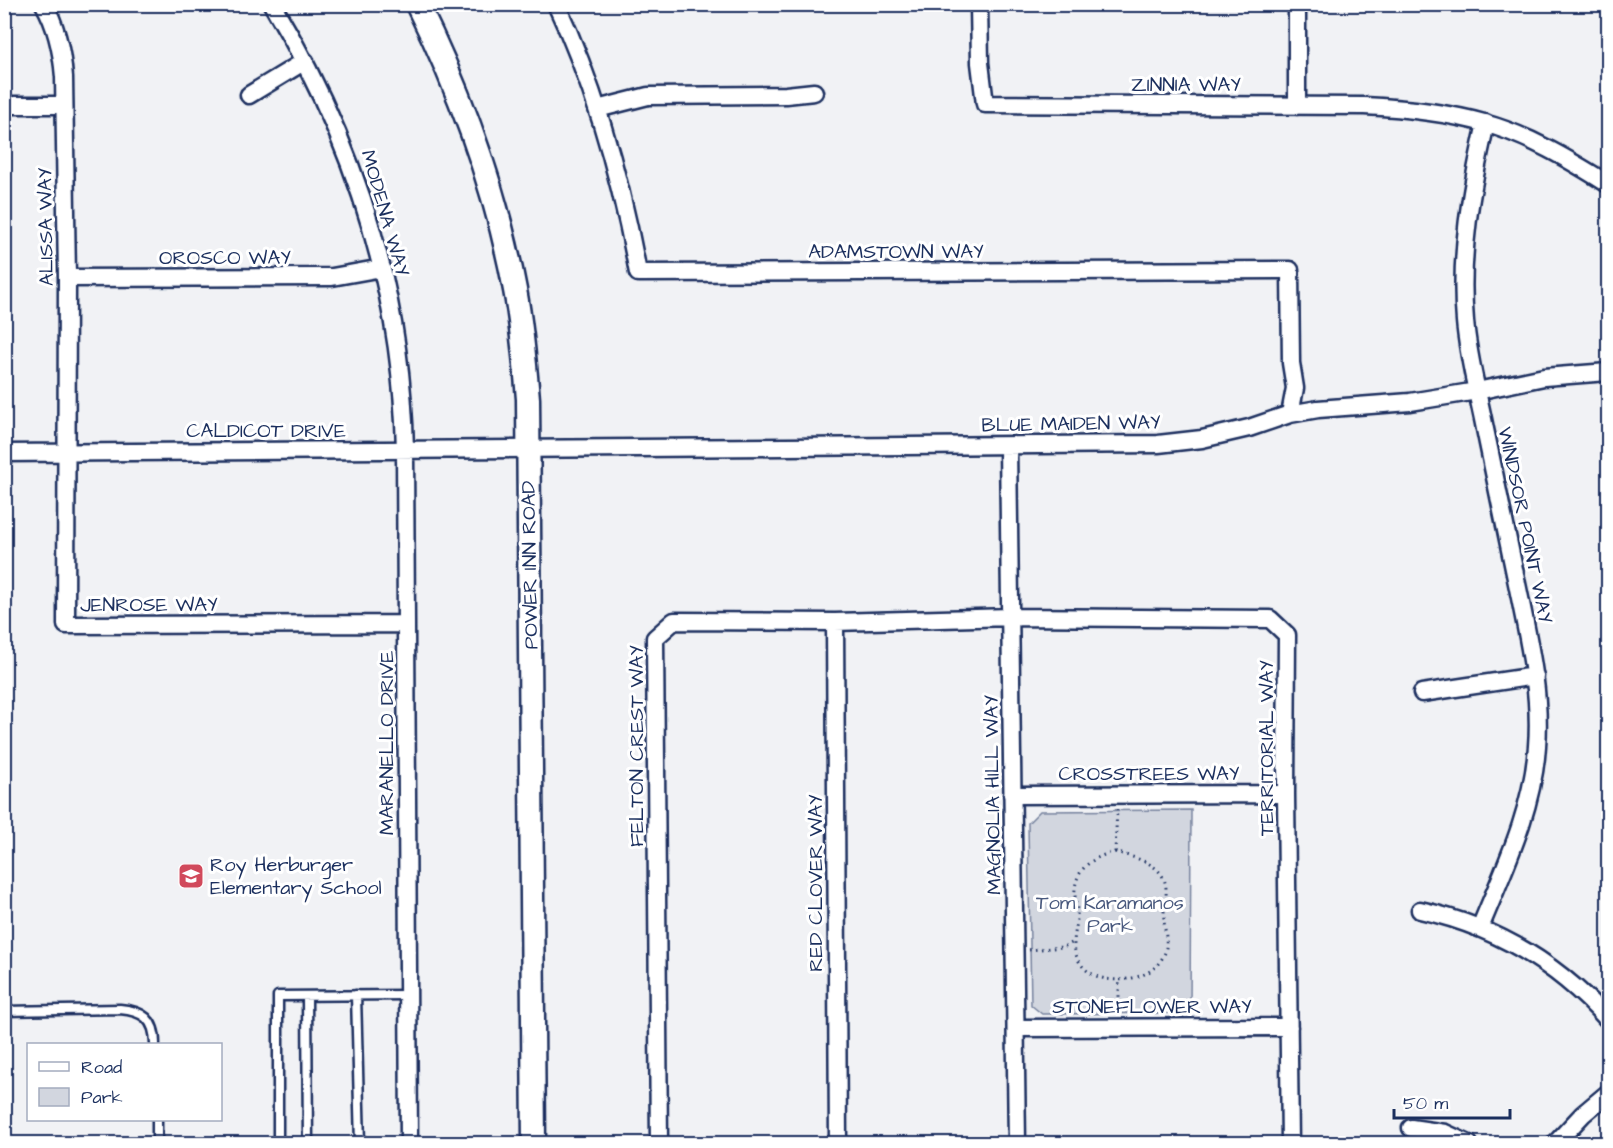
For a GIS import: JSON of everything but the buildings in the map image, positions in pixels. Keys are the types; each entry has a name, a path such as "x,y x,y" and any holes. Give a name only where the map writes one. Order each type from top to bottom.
{"main road":[{"name":"POWER INN ROAD","path":"417,4 440,50 482,157 501,223 522,335 528,399 534,1143"}],"street":[{"name":"ALISSA WAY","path":"44,4 57,32 63,59 67,278 65,452"},
{"name":"MODENA WAY","path":"272,4 305,62 338,131 358,183 382,268 394,329 400,369 405,450"},
{"name":"ADAMSTOWN WAY","path":"556,4 597,109 618,178 639,273 1290,270 1291,363 1294,388 1290,414"},
{"name":"ZINNIA WAY","path":"979,4 980,63 985,104 1404,108 1486,123 1546,148 1608,184"},
{"path":"1297,4 1297,106"},
{"path":"249,95 305,62"},
{"path":"597,109 648,96 786,95 814,92"},
{"path":"4,105 64,105"},
{"name":"WINDSOR POINT WAY","path":"1480,928 1515,843 1530,795 1538,746 1535,676 1465,322 1464,250 1476,166 1486,123"},
{"name":"OROSCO WAY","path":"67,278 332,277 382,268"},
{"name":"BLUE MAIDEN WAY","path":"528,449 1158,444 1249,428 1290,414 1318,409 1410,402 1544,377 1608,372"},
{"name":"MAGNOLIA HILL WAY","path":"1008,446 1017,1143"},
{"name":"CALDICOT DRIVE","path":"4,453 528,449"},
{"name":"MARANELLO DRIVE","path":"405,450 409,1143"},
{"name":"JENROSE WAY","path":"65,452 66,625 406,624"},
{"name":"FELTON CREST WAY","path":"659,1143 656,638 674,621 835,621 1011,617"},
{"name":"TERRITORIAL WAY","path":"1011,617 1270,619 1287,635 1286,794 1290,1143"},
{"name":"RED CLOVER WAY","path":"835,621 838,1143"},
{"path":"1422,693 1535,676"},
{"name":"CROSSTREES WAY","path":"1012,795 1286,794"},
{"path":"1420,909 1480,928 1542,960 1583,993 1608,1020"},
{"name":"STONEFLOWER WAY","path":"1016,1028 1289,1027"},
{"path":"1555,1143 1583,1114 1608,1093"},
{"path":"1411,1128 1444,1133 1469,1143"}],"lane":[{"path":"278,1143 278,996 408,995"},
{"path":"307,996 308,1143"},
{"path":"356,996 360,1143"},
{"path":"4,1011 120,1009 138,1011 147,1020 155,1035 155,1043"},
{"path":"157,1121 157,1143"}],"path":[{"path":"1115,852 1118,794"},
{"path":"1115,852 1152,864 1164,876 1167,890 1163,911 1167,943 1163,958 1152,971 1119,981 1100,979 1086,971 1076,955 1074,942 1078,912 1074,891 1078,877 1085,867 1099,855 1115,852"},
{"path":"1015,951 1063,947 1074,942"},
{"path":"1114,1028 1114,1009 1119,999 1119,981"}],"green space":[{"name":"Tom Karamanos Park","path":"1191,810 1190,1013 1042,1014 1031,1005 1028,823 1040,811"}],"place":[{"name":"Roy Herburger Elementary School","path":"191,876"}]}
